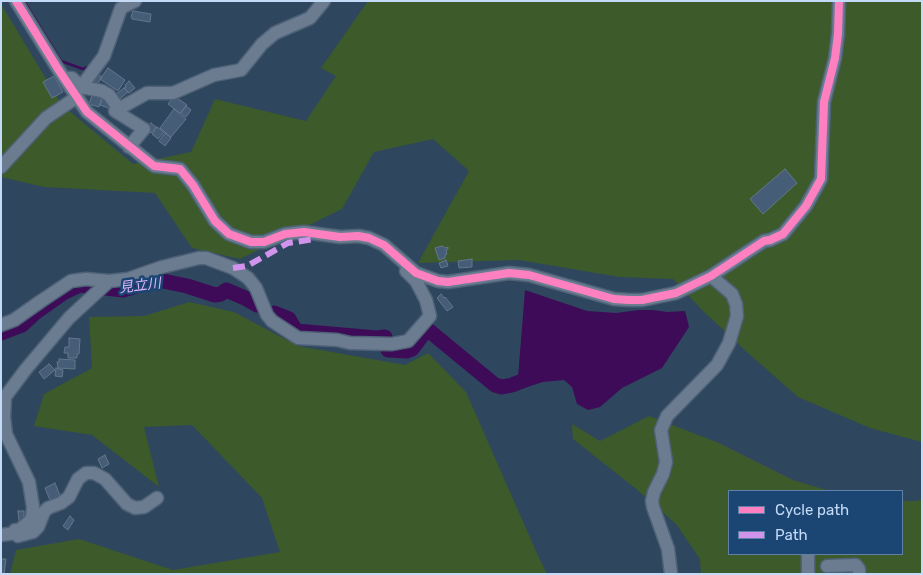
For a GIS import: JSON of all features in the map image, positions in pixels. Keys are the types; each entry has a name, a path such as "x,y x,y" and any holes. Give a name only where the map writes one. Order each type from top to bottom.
{"street":[{"path":"16,1 64,78 72,78 88,112 154,166 180,169 193,185 215,221 229,234 251,242 264,242 285,234 304,232 340,237 358,236 369,238 384,245 416,273 438,281 448,282 509,273 529,275 614,299 629,300 642,300 676,293 711,276 757,245 784,234 806,206 818,187 821,178 824,102 835,58 839,1"},
{"path":"1,167 46,118 79,92 104,56 119,5 136,1"},
{"path":"97,120 147,93 173,93 214,75 241,70 262,44 275,33 310,18 324,1"},
{"path":"79,92 102,91 109,95 117,110 144,129 129,147"},
{"path":"16,533 32,518 33,507 29,482 6,434 4,417 5,396 70,318 104,286 162,266 206,258 233,268 248,278 256,288 267,315 272,321 298,338 337,340 350,343 392,344 408,340 430,316 426,300 416,281 406,273 404,262"},
{"path":"671,574 668,549 652,507 654,492 663,474 666,462 661,430 667,416 717,365 729,343 737,316 736,304 732,294 711,276"},
{"path":"1,326 14,320 40,300 71,282 86,279 104,286"},
{"path":"1,534 16,533 18,536 33,532 38,527 44,512 69,497 78,479 86,473 94,473 105,479 127,504 135,508 144,507 157,498"},
{"path":"1,527 14,528 16,533"},
{"path":"808,555 808,574"},
{"path":"827,564 856,565 859,569 859,574"}],"green space":[{"path":"368,1 922,1 922,442 870,428 798,397 703,311 673,279 619,277 519,260 418,263 469,171 433,139 374,152 342,209 240,259 192,248 155,193 44,187 1,177 1,4 62,105 133,164 191,152 215,99 306,121 336,76 321,68"},
{"path":"189,302 234,312 298,346 405,365 428,353 466,392 547,574 10,574 16,550 79,539 173,570 280,552 262,498 192,425 144,427 159,487 92,435 34,426 44,394 92,368 89,317 144,316"},
{"path":"649,416 719,443 793,480 827,490 728,490 728,555 903,555 903,501 918,501 922,498 922,574 701,574 700,559 676,524 635,488 573,439 572,424 600,441"}],"shaded area":[{"path":"525,290 587,311 616,313 639,310 685,311 689,327 662,368 622,388 600,407 588,410 577,404 572,387 564,380 543,382 517,390"}],"building":[{"path":"133,11 151,14 150,22 132,19"},
{"path":"108,68 125,80 118,91 100,79"},
{"path":"95,72 102,77 94,89 88,81"},
{"path":"54,76 63,92 52,98 43,82"},
{"path":"129,81 135,88 129,93 124,88"},
{"path":"124,88 128,92 117,101 114,96"},
{"path":"96,94 103,96 99,107 89,104 92,95 95,96"},
{"path":"174,96 187,105 180,113 168,104"},
{"path":"102,97 114,106 111,109 100,105"},
{"path":"186,106 191,110 186,117 181,113"},
{"path":"174,109 186,119 171,137 160,128"},
{"path":"151,123 156,127 151,133 146,129"},
{"path":"157,127 164,132 158,139 152,134"},
{"path":"165,133 171,138 165,146 159,141"},
{"path":"785,169 797,183 763,214 750,199"},
{"path":"448,247 446,250 447,254 445,258 439,260 435,248"},
{"path":"472,259 472,267 459,268 458,261"},
{"path":"446,260 448,266 441,268 439,263"},
{"path":"441,294 453,307 447,311 437,298"},
{"path":"69,338 80,339 77,358 68,358 68,353 64,353 65,347 69,347"},
{"path":"59,359 75,360 75,369 58,368 57,362 59,362"},
{"path":"49,364 55,370 44,379 39,372"},
{"path":"56,368 63,370 62,377 55,376"},
{"path":"105,455 109,464 102,468 98,459"},
{"path":"55,483 62,501 52,505 45,488"},
{"path":"18,511 24,511 24,521 19,521"},
{"path":"70,516 74,520 68,530 63,526"},
{"path":"1,559 6,559 4,574 1,574"}],"waterway":[{"path":"24,1 61,61 83,69 90,66"},
{"name":"見立川","path":"1,333 22,325 36,312 63,293 80,285 123,290 146,283 163,281 215,295 221,294 226,290 257,305"},
{"name":"見立川","path":"274,313 289,319 296,331 377,338 385,337"},
{"name":"見立川","path":"388,350 407,351 412,349 427,329 495,385 502,387 512,385 535,376"}],"marked path":[{"path":"233,268 247,266 288,243 315,239"}],"cycle path":[{"path":"16,1 87,112 154,166 180,169 193,185 215,221 229,234 251,242 264,242 285,234 304,232 340,237 358,236 369,238 384,245 416,273 438,281 448,282 509,273 529,275 614,299 629,300 642,300 676,293 711,276 764,241 783,234 806,206 821,179 824,102 835,58 839,1"}]}
